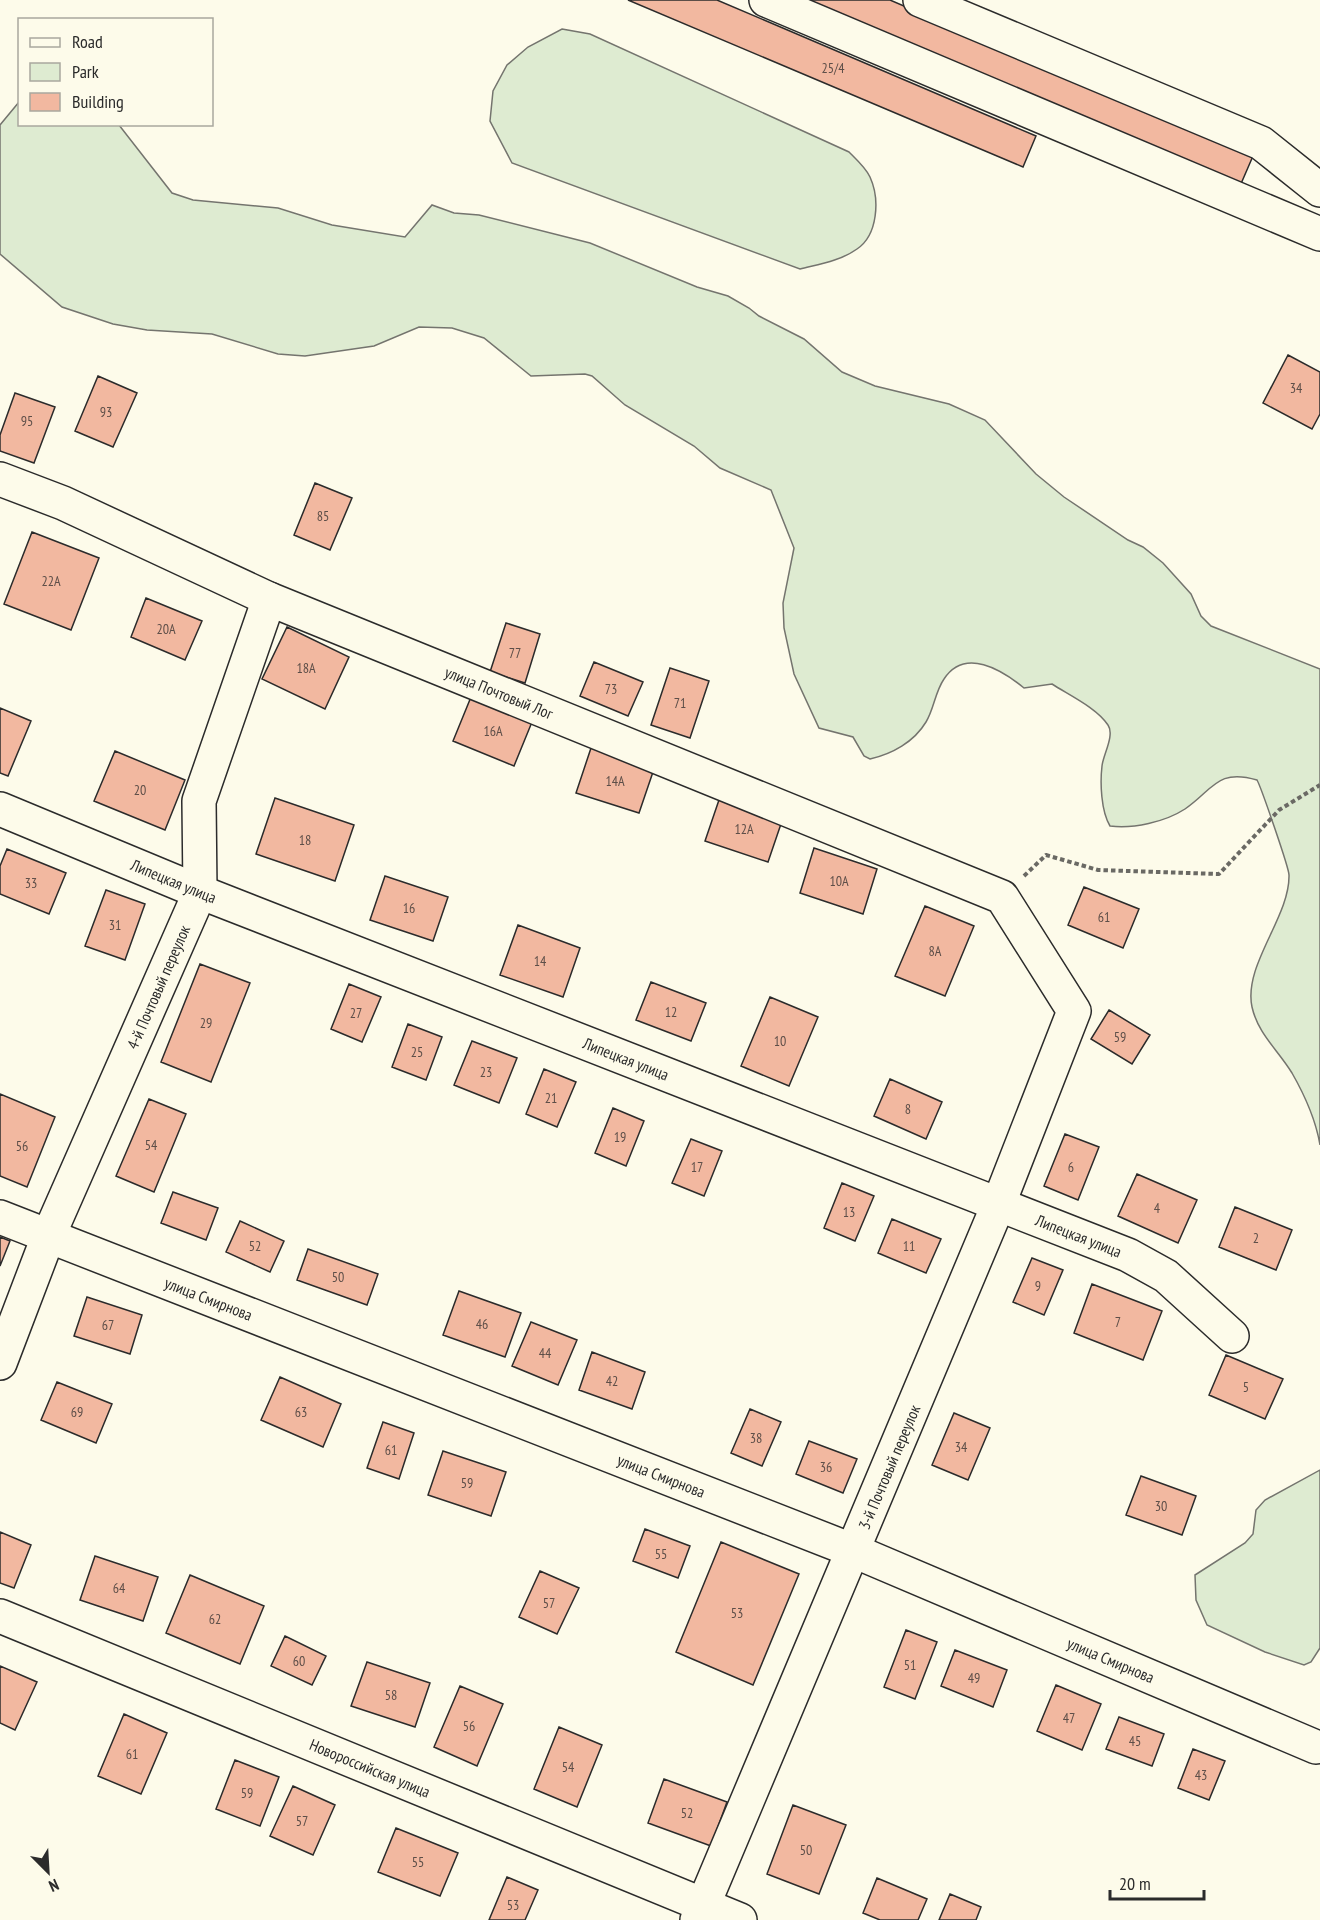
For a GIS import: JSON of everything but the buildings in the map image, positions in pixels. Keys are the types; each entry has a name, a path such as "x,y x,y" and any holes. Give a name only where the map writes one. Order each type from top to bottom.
{"street":[{"path":"766,0 1320,234"},
{"path":"920,0 1260,143 1320,190"},
{"name":"улица Почтовый Лог","path":"0,479 63,503 269,599 1002,897"},
{"name":"4-й Почтовый переулок","path":"0,1363 48,1237 200,892 199,801 269,599"},
{"name":"Липецкая улица","path":"0,808 200,892 1128,1255 1166,1276 1232,1336"},
{"name":"3-й Почтовый переулок","path":"700,1913 999,1203 1074,1011 1002,897"},
{"name":"улица Смирнова","path":"0,1217 854,1551 1316,1748"},
{"name":"Новороссийская улица","path":"0,1616 700,1913 740,1920"}],"path":[{"path":"1002,897 1046,855 1098,870 1219,874 1279,810 1320,784"}],"green space":[{"path":"562,29 590,34 849,152 868,174 875,196 873,226 864,243 857,249 830,262 800,269 512,163 490,121 493,91 507,65 528,47"},
{"path":"18,103 18,126 120,126 172,193 193,200 278,208 332,225 405,237 432,205 454,213 479,215 590,243 697,287 728,296 759,316 804,339 842,372 875,386 949,404 985,420 1036,474 1064,497 1128,540 1143,547 1163,563 1191,594 1201,616 1211,626 1320,669 1320,1145 1313,1117 1301,1090 1287,1065 1264,1034 1252,1007 1251,991 1254,975 1282,907 1289,875 1257,780 1244,777 1224,779 1185,809 1168,818 1139,825 1110,826 1103,805 1101,788 1102,766 1110,734 1110,729 1103,719 1090,707 1052,684 1024,688 995,669 973,663 962,664 953,669 944,679 926,722 915,736 894,750 878,757 870,759 864,756 853,737 819,728 794,674 784,628 783,603 794,548 771,490 720,468 694,446 625,405 592,376 585,374 531,376 484,338 452,328 419,327 374,346 305,356 278,354 212,334 147,330 113,324 62,307 0,254 0,125"},
{"path":"1320,1470 1320,1648 1311,1662 1304,1665 1265,1652 1207,1625 1196,1600 1195,1575 1245,1543 1253,1534 1256,1510 1265,1500"}]}
